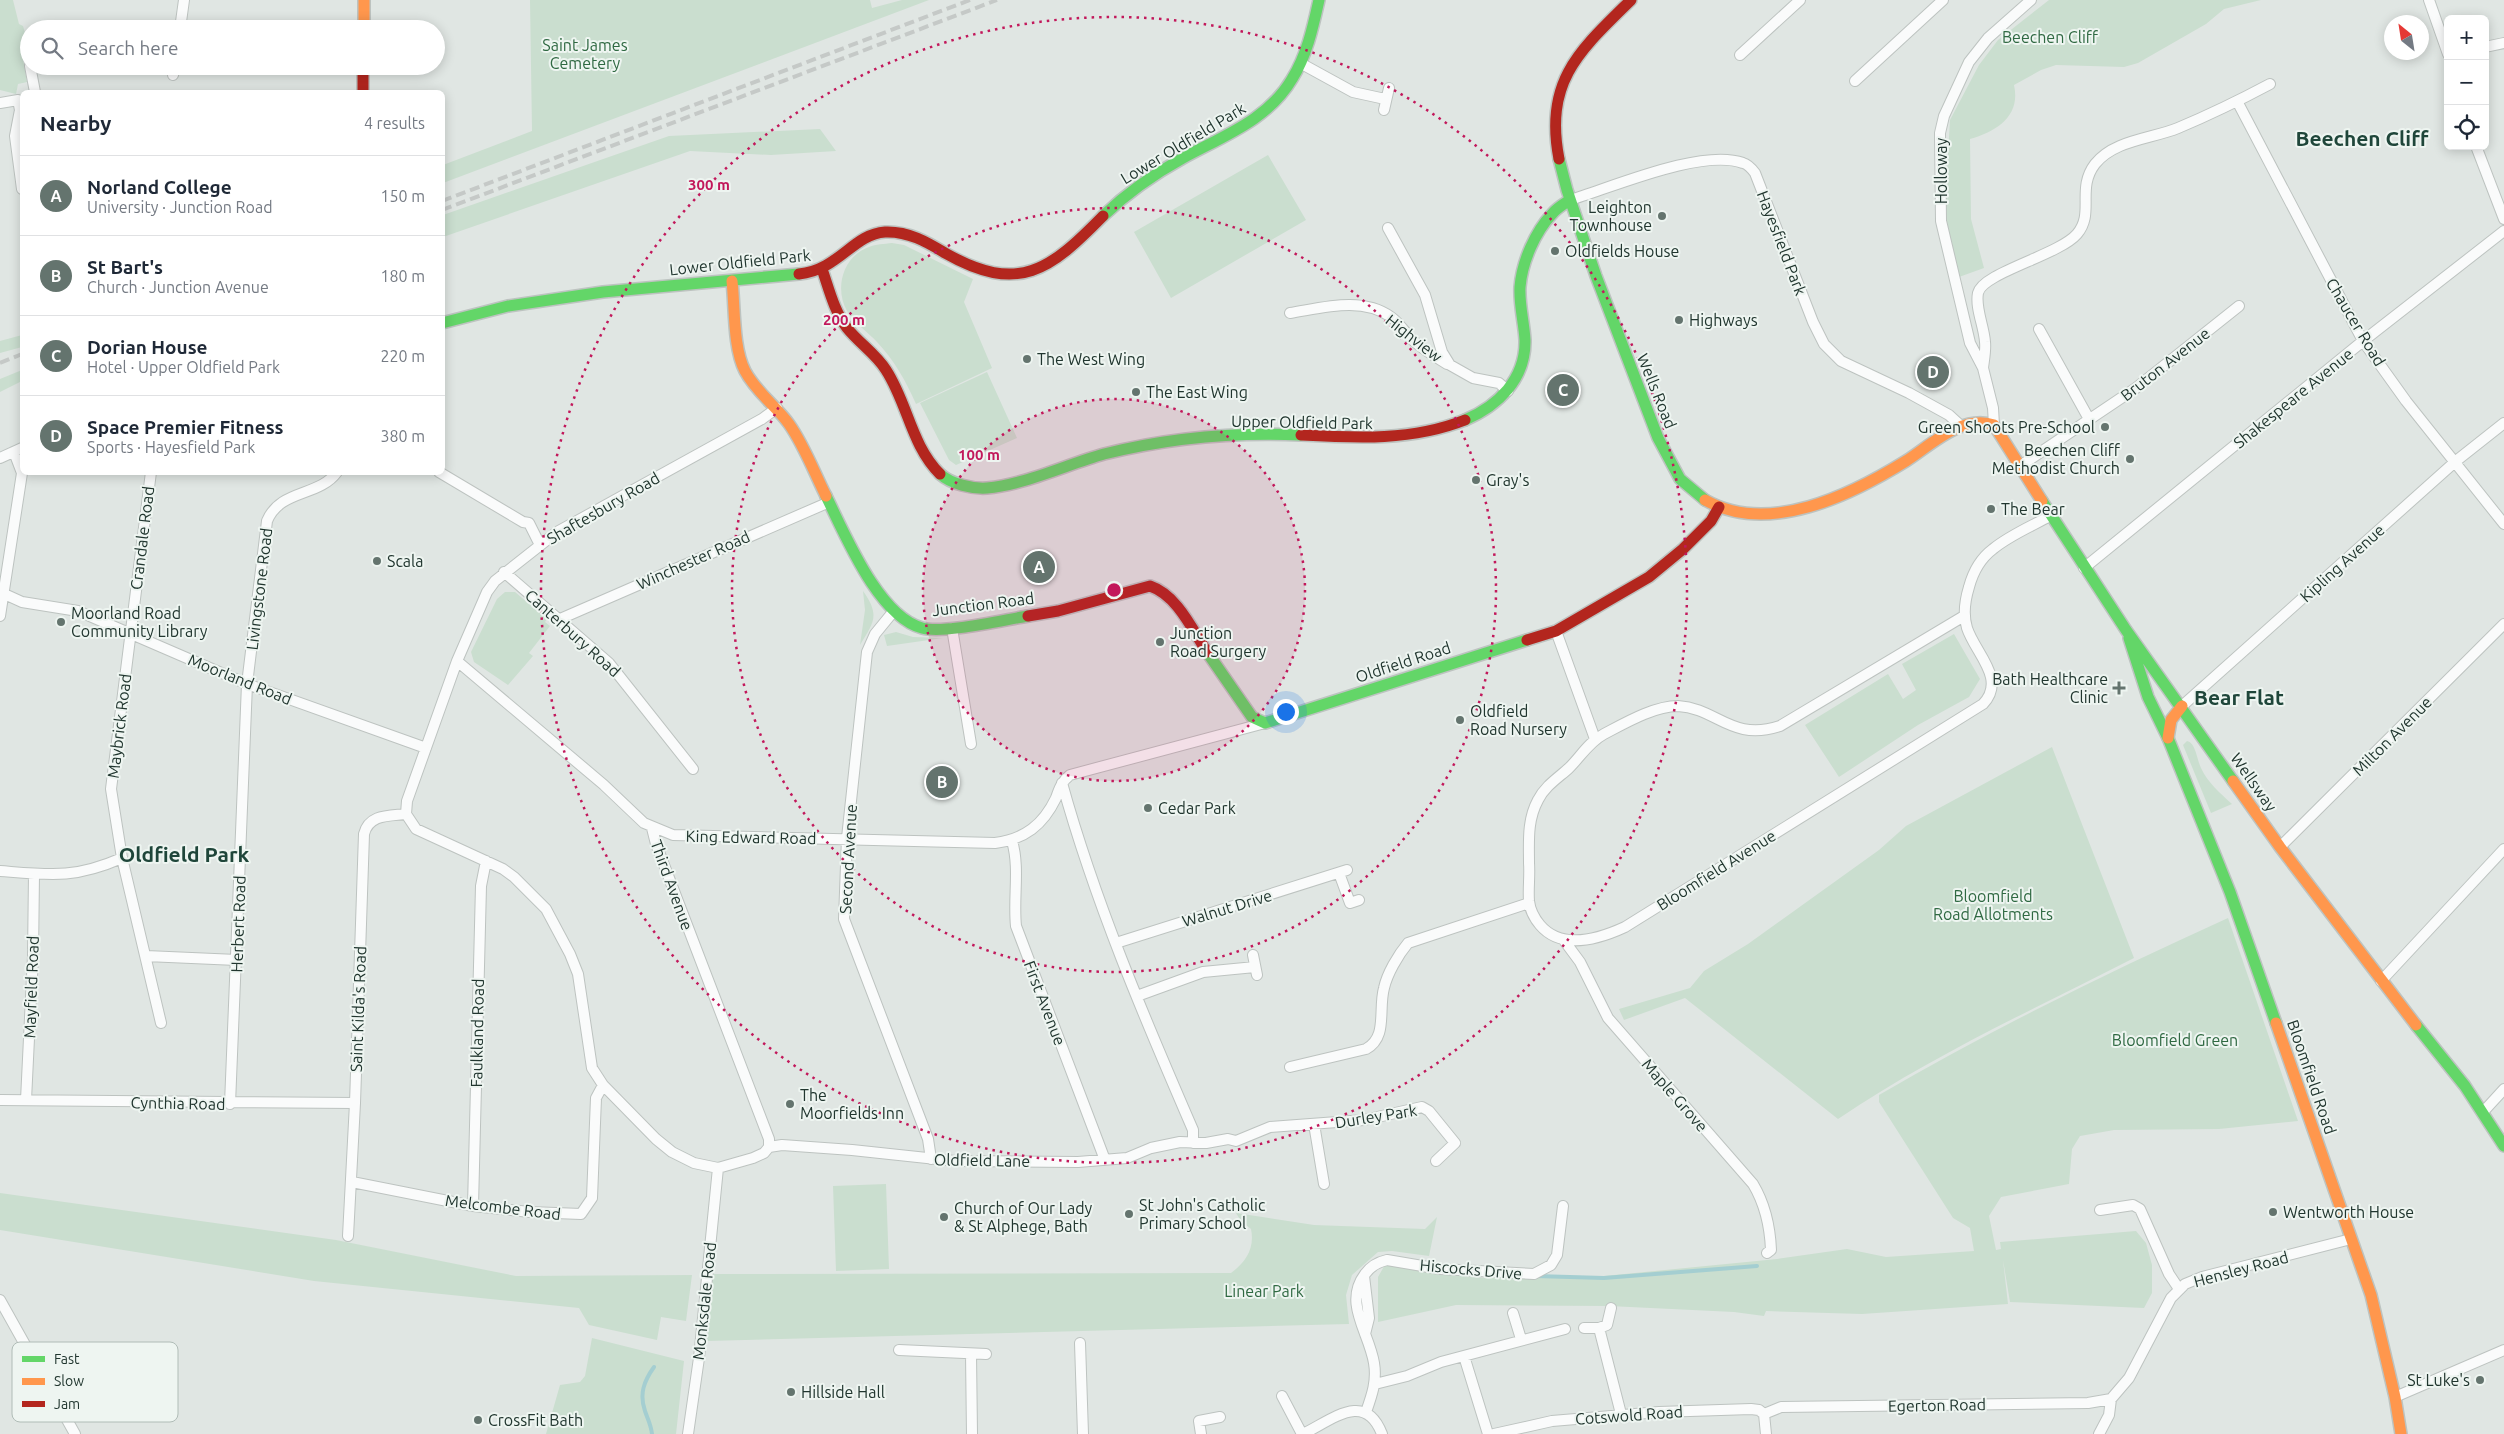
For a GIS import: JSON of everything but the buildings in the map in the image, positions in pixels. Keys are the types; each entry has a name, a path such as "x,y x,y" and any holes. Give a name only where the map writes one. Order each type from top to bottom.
{"main road":[{"path":"364,0 364,20"},
{"name":"Lower Oldfield Park","path":"445,322 508,306 575,296 808,273 822,269 840,258 861,239 890,232 906,234 969,265 993,272 1021,274 1035,272 1061,256 1131,191 1156,174 1239,130 1260,116 1289,86 1302,64 1319,0"},
{"name":"Wells Road","path":"1631,0 1572,63 1558,93 1555,126 1556,142 1570,200 1610,320 1663,448 1681,480 1693,491 1719,506 1749,513 1777,513 1811,508 1851,493 1961,426 1973,421 1984,421 1994,425"},
{"path":"363,75 363,90"},
{"name":"Upper Oldfield Park","path":"822,269 836,311 847,329 886,370 898,392 919,449 928,461 948,478 972,488 1004,485 1098,456 1167,442 1274,434 1385,439 1411,436 1446,428 1474,416 1491,406 1508,390 1521,370 1526,350 1520,286 1527,259 1537,234 1553,212 1570,200"},
{"name":"Junction Road","path":"732,281 739,352 745,371 757,389 777,408 791,427 828,503 872,582 893,612 922,628 952,628 1058,611 1150,586 1159,589 1171,599 1252,717 1265,723"},
{"name":"Wellsway","path":"1994,425 2050,516 2126,630 2182,706 2280,847 2381,981 2465,1086 2504,1146"},
{"name":"Oldfield Road","path":"1265,723 1556,631 1649,577 1683,549 1711,521 1719,506"},
{"name":"Bloomfield Road","path":"2126,630 2148,697 2168,738 2230,892 2371,1295 2395,1397 2401,1434"},
{"path":"2168,738 2168,726 2171,718 2182,706"}],"street":[{"path":"181,20 184,0"},
{"path":"1740,55 1800,0"},
{"path":"1855,81 1943,0"},
{"name":"Holloway","path":"1983,368 1970,343 1941,221 1940,133 1947,108 1969,62 1988,38 2031,0"},
{"path":"2429,0 2444,43"},
{"path":"2489,46 2504,44"},
{"path":"1302,64 1354,92 1385,104 1389,88"},
{"path":"32,75 35,90"},
{"path":"1994,425 1993,408 1983,368 1985,341 1977,297 1978,290 1993,278 2066,244 2076,235 2084,224 2084,187 2088,174 2097,161 2124,145 2176,129 2270,84"},
{"path":"0,103 20,100"},
{"name":"Chaucer Road","path":"2237,101 2363,341 2406,401 2456,461 2504,524"},
{"path":"20,117 15,136 20,174"},
{"path":"2478,150 2504,220"},
{"name":"Hayesfield Park","path":"1570,200 1677,165 1721,160 1744,163 1755,173 1813,322 1824,344 1841,361 1909,393 1949,415 1961,426"},
{"path":"1388,227 1425,295 1442,352 1450,365"},
{"name":"Shakespeare Avenue","path":"2084,568 2363,341 2504,230"},
{"name":"Highview","path":"1290,313 1345,304 1370,309 1389,316 1402,326 1414,342 1459,372 1473,378 1499,383 1508,390"},
{"name":"Bruton Avenue","path":"2020,466 2136,388 2239,306"},
{"path":"2039,329 2089,419"},
{"name":"Shaftesbury Road","path":"406,814 407,801 457,661 487,592 504,572 569,525 762,420 777,408"},
{"name":"Kipling Avenue","path":"2182,706 2456,461 2504,423"},
{"path":"0,458 18,450"},
{"path":"0,616 1,593 22,475"},
{"name":"Crandale Road","path":"130,634 151,475"},
{"name":"Livingstone Road","path":"247,684 267,521 270,513 284,500 324,483 333,475"},
{"path":"444,475 523,522 529,523 540,545"},
{"name":"Winchester Road","path":"560,619 828,503"},
{"name":"Bloomfield Avenue","path":"1563,939 1597,938 1625,927 1983,704 1990,697 1993,682 1967,629 1964,616 1966,598 1973,574 1982,560 1993,549 2050,516"},
{"name":"Canterbury Road","path":"504,572 560,619 618,673 693,769"},
{"name":"Moorland Road","path":"1,593 22,602 68,608 247,684 426,748"},
{"name":"Second Avenue","path":"893,612 878,629 867,652 847,838 844,919 928,1138 931,1159"},
{"path":"1563,939 1543,928 1529,903 1529,830 1538,800 1549,785 1595,739 1656,710 1668,707 1689,708 1741,729 1761,731 1780,726 1964,616"},
{"name":"Milton Avenue","path":"2280,847 2504,624"},
{"path":"952,628 971,744"},
{"path":"1556,631 1595,739"},
{"name":"Maybrick Road","path":"130,634 111,789 122,858 161,1023"},
{"name":"Third Avenue","path":"457,661 652,828 656,844 769,1139 766,1150"},
{"name":"Herbert Road","path":"230,1104 247,684"},
{"name":"Oldfield Road","path":"1062,783 1070,775 1078,772 1265,723"},
{"path":"1062,783 1078,842 1116,943 1193,1130 1193,1143"},
{"name":"King Edward Road","path":"652,828 673,835 995,843 1012,841 1032,830 1044,820 1062,783"},
{"path":"406,814 416,829 486,861 514,877 535,896 550,916 578,974 592,1068 603,1085 672,1152 694,1163 718,1168"},
{"name":"Saint Kilda's Road","path":"348,1236 352,1182 364,834 366,826 372,820 406,814"},
{"name":"First Avenue","path":"1012,841 1016,854 1014,914 1016,926 1106,1160"},
{"path":"2381,981 2504,849"},
{"path":"0,870 34,874 79,874 122,858"},
{"name":"Faulkland Road","path":"473,1206 481,886 486,861"},
{"name":"Walnut Drive","path":"1116,943 1343,872 1350,903 1359,900"},
{"name":"Mayfield Road","path":"26,1100 33,956 34,874"},
{"path":"1290,1067 1366,1049 1374,1044 1379,1036 1384,988 1408,943 1529,903"},
{"name":"Maple Grove","path":"1563,939 1580,962 1608,1018 1756,1190 1765,1210 1770,1232 1771,1250 1766,1253"},
{"path":"1138,996 1203,972 1256,971 1253,955"},
{"path":"146,956 237,960"},
{"name":"Melcombe Road","path":"352,1182 473,1206 576,1215 585,1211 592,1198 596,1098 603,1085"},
{"path":"2483,1112 2504,1088"},
{"name":"Cynthia Road","path":"0,1100 230,1104 355,1103"},
{"name":"Durley Park","path":"1236,1141 1270,1127 1364,1120 1422,1107 1429,1111 1455,1142 1436,1161"},
{"name":"Durley Park","path":"1314,1124 1324,1184"},
{"name":"Oldfield Lane","path":"718,1168 735,1164 782,1144 931,1159 1070,1162 1106,1160 1138,1155 1165,1145 1228,1139 1236,1141"},
{"name":"Monksdale Road","path":"688,1434 699,1358 718,1168"},
{"path":"2100,1210 2133,1205 2140,1210 2179,1289"},
{"name":"Hiscocks Drive","path":"1366,1412 1375,1384 1374,1362 1358,1318 1356,1291 1364,1276 1375,1265 1387,1260 1440,1269 1534,1274 1551,1264 1557,1256 1562,1206"},
{"name":"Hensley Road","path":"2099,1434 2108,1415 2111,1399 2130,1378 2171,1298 2179,1289 2190,1281 2202,1277 2351,1239"},
{"path":"0,1300 24,1342"},
{"path":"1584,1328 1599,1328 1606,1325 1611,1308"},
{"path":"1513,1312 1521,1339"},
{"path":"1599,1328 1621,1414"},
{"path":"1375,1384 1408,1376 1441,1362 1521,1339 1565,1329"},
{"path":"1080,1343 1083,1434"},
{"path":"899,1350 986,1354"},
{"path":"2395,1397 2504,1350"},
{"path":"971,1354 972,1434"},
{"path":"1464,1356 1488,1434"},
{"path":"1282,1396 1303,1434 1357,1409 1366,1412 1374,1418 1382,1434"},
{"name":"Egerton Road","path":"1764,1414 1781,1407 2088,1403 2111,1399"},
{"name":"Cotswold Road","path":"1494,1434 1552,1421 1621,1414 1751,1409 1759,1410 1764,1414"},
{"path":"1764,1414 1766,1434"},
{"path":"1201,1434 1200,1421 1220,1417"},
{"path":"68,1422 75,1434"}],"green space":[{"path":"0,0 13,0 20,24 20,75 26,75 27,82 18,84 16,94 0,90"},
{"name":"Saint James Cemetery","path":"530,0 870,0 872,8 902,0 929,0 445,182 445,164 532,131"},
{"name":"Beechen Cliff","path":"2049,0 2261,0 2224,9 2206,24 2138,63 2124,67 2056,65 2041,70 2014,85 2014,105 2005,121 1989,132 1970,139 1971,219 1984,268 1959,277 1944,223 1950,120 1979,65 1998,40"},
{"path":"820,129 836,151 771,155 690,151 445,236 445,214 669,136"},
{"path":"1268,155 1306,220 1171,298 1134,232"},
{"path":"880,244 904,245 973,279 964,302 992,368 916,404 904,379 889,356 853,320 843,302 841,293 841,283 847,265 860,251"},
{"path":"20,336 20,348 0,353 0,341"},
{"path":"20,371 20,382 0,392 0,379"},
{"path":"987,372 1017,438 956,465 949,460 920,403"},
{"path":"863,591 872,607 873,619 860,645 865,610"},
{"path":"505,592 515,592 547,619 545,622 550,626 529,653 533,656 508,685 474,662 471,652 497,599"},
{"path":"896,632 913,637 943,638 887,646 884,635"},
{"path":"1954,634 1980,679 1969,697 1918,725 1839,777 1805,725 1888,674 1903,699 1916,690 1902,664"},
{"path":"2187,741 2194,748 2201,768 2207,778 2232,804 2211,813 2183,745"},
{"name":"Bloomfield Road Allotments","path":"2052,747 2134,958 1909,1074 1838,1119 1685,998 1624,1020 1619,1009 1690,988 1704,971 1748,944 1879,850 1906,826"},
{"name":"Bloomfield Green","path":"2228,918 2298,1121 2219,1129 2114,1130 2080,1136 2072,1149 2069,1184 2001,1197 1989,1216 1996,1250 2001,1249 2000,1242 2136,1231 2146,1243 2152,1265 2152,1293 2144,1308 2010,1302 2003,1260 2008,1304 1862,1314 1766,1311 1764,1316 1734,1312 1609,1306 1456,1305 1378,1322 1378,1277 1386,1263 1484,1278 1594,1277 1777,1259 1847,1249 1886,1257 1974,1251 1970,1228 1953,1218 1879,1102 1879,1095 1964,1047 2051,1002"},
{"path":"886,1184 889,1269 836,1271 833,1186"},
{"path":"0,1193 336,1240 516,1276 692,1275 686,1321 661,1317 657,1340 589,1325 579,1308 314,1281 0,1230"},
{"name":"Linear Park","path":"1236,1213 1314,1225 1425,1229 1437,1217 1429,1256 1392,1251 1378,1252 1352,1275 1346,1295 1349,1324 707,1341 712,1274 1231,1273 1245,1259 1252,1242 1251,1229 1241,1221"},
{"path":"592,1338 684,1361 676,1434 546,1434 560,1385 580,1382 585,1376"}],"waterway":[{"path":"1535,1276 1604,1278 1757,1266"},
{"path":"652,1434 642,1399 645,1383 654,1367"}],"railway":[{"path":"445,200 970,0"},
{"path":"445,209 997,0"},
{"path":"0,363 20,355"}],"traffic: fast":[{"path":"1103,216 1151,177 1244,126 1270,106 1292,79 1302,60 1312,31 1319,0"},
{"path":"1559,159 1567,190 1596,276 1658,438 1680,479 1705,500"},
{"path":"1465,420 1499,399 1515,379 1521,367 1525,340 1520,294 1523,268 1530,248 1540,229 1554,212 1570,200"},
{"path":"445,322 508,306 603,292 799,274"},
{"path":"940,474 950,481 962,485 987,488 1031,479 1090,458 1128,448 1177,440 1227,435 1301,435"},
{"path":"826,496 853,551 877,591 891,608 906,620 922,628 944,629 974,626 1028,616"},
{"path":"2042,501 2126,630 2233,781"},
{"path":"2129,638 2148,697 2168,738 2230,892 2276,1023"},
{"path":"1207,652 1252,717 1265,723 1527,640"},
{"path":"2416,1025 2465,1086 2504,1146"}],"traffic: slow":[{"path":"364,0 364,20"},
{"path":"732,281 736,340 741,362 755,386 784,417 794,432 826,496"},
{"path":"1705,500 1730,510 1756,514 1809,507 1860,487 1906,461 1959,427 1982,423 1994,425 2042,501"},
{"path":"2168,738 2171,720 2182,706"},
{"path":"2233,781 2280,847 2416,1025"},
{"path":"2276,1023 2371,1295 2395,1397 2401,1434"}],"traffic: jam":[{"path":"1559,159 1556,132 1557,108 1561,88 1581,52 1631,0"},
{"path":"363,75 363,90"},
{"path":"799,274 825,266 864,239 874,234 885,232 902,233 917,238 971,266 993,273 1014,274 1032,270 1049,263 1084,235 1103,216"},
{"path":"822,269 832,300 842,321 886,370 900,397 922,450 940,474"},
{"path":"1301,435 1343,437 1405,435 1425,432 1465,420"},
{"path":"1527,640 1556,631 1649,577 1683,549 1711,521 1719,507"},
{"path":"1028,616 1058,611 1150,586 1160,590 1176,605 1207,652"}],"place":[{"name":"Leighton Townhouse","path":"1662,216"},
{"name":"Oldfields House","path":"1555,251"},
{"name":"Highways","path":"1679,320"},
{"name":"The West Wing","path":"1027,359"},
{"name":"Space Premier Fitness","path":"1933,372"},
{"name":"Dorian House","path":"1563,390"},
{"name":"The East Wing","path":"1136,392"},
{"name":"Green Shoots Pre-School","path":"2105,427"},
{"name":"Beechen Cliff Methodist Church","path":"2130,459"},
{"name":"Gray's","path":"1476,480"},
{"name":"The Bear","path":"1991,509"},
{"name":"Scala","path":"377,561"},
{"name":"Norland College","path":"1039,567"},
{"name":"Moorland Road Community Library","path":"61,622"},
{"name":"Junction Road Surgery","path":"1160,642"},
{"name":"Bath Healthcare Clinic","path":"2119,688"},
{"name":"Oldfield Road Nursery","path":"1460,720"},
{"name":"St Bart's","path":"942,782"},
{"name":"Cedar Park","path":"1148,808"},
{"name":"The Moorfields Inn","path":"790,1104"},
{"name":"Wentworth House","path":"2273,1212"},
{"name":"St John's Catholic Primary School","path":"1129,1214"},
{"name":"Church of Our Lady & St Alphege, Bath","path":"944,1217"},
{"name":"St Luke's","path":"2480,1380"},
{"name":"Hillside Hall","path":"791,1392"},
{"name":"CrossFit Bath","path":"478,1420"}],"district":[{"name":"Beechen Cliff","path":"2362,138"},
{"name":"Bear Flat","path":"2239,697"},
{"name":"Oldfield Park","path":"184,854"}]}
